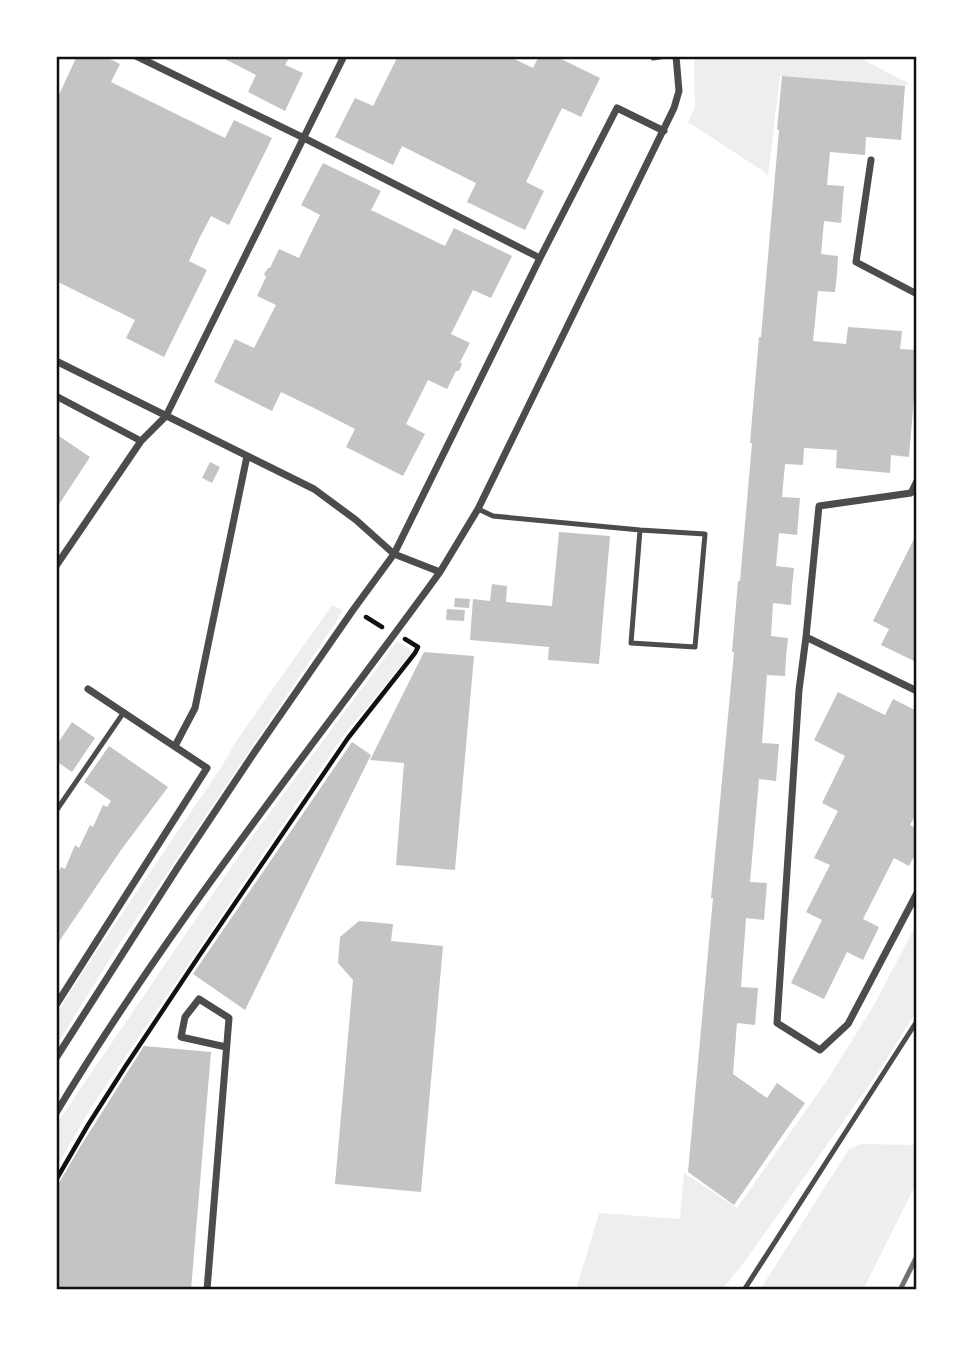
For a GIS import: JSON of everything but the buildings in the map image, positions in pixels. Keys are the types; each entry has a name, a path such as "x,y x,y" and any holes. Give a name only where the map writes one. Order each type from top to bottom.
{"street":[{"path":"136,56 540,258"},
{"path":"56,566 141,441 166,416 344,56"},
{"path":"56,1113 151,964 440,572 478,509 664,131 679,91 676,56"},
{"path":"56,1058 256,750 394,554 617,107 664,131"},
{"path":"871,160 856,262 917,294"},
{"path":"56,361 314,489 356,520 394,554 440,572"},
{"path":"56,396 141,441"},
{"path":"175,746 195,708 247,456"},
{"path":"917,481 911,493 819,506 799,690 777,1023 820,1050 848,1024 917,893"},
{"path":"806,637 917,691"},
{"path":"56,1005 207,768 88,689"},
{"path":"207,1290 229,1018 199,999 185,1017 181,1037 226,1047"}],"lane":[{"path":"653,58 666,56"},
{"path":"478,509 493,516 705,534 695,647 631,643 640,530"},
{"path":"56,811 124,712"},
{"path":"744,1290 917,1021"}],"path":[{"path":"56,1180 125,1067 199,956 348,738 415,653 418,647 353,610"}],"shaded area":[{"path":"698,56 856,56 908,83 905,86 780,76 768,176 688,122 695,107 694,61"},
{"path":"332,605 343,610 336,622 113,954 56,1046 56,1015 84,970 237,740"},
{"path":"397,641 413,651 343,736 92,1106 56,1168 56,1126 64,1113 251,838"},
{"path":"917,923 917,1010 881,1068 722,1290 576,1290 599,1213 680,1219 684,1173 737,1208 826,1082 874,1005"},
{"path":"861,1144 917,1145 917,1182 863,1290 760,1290 849,1149"}],"railway":[{"path":"900,1290 917,1256"}]}
